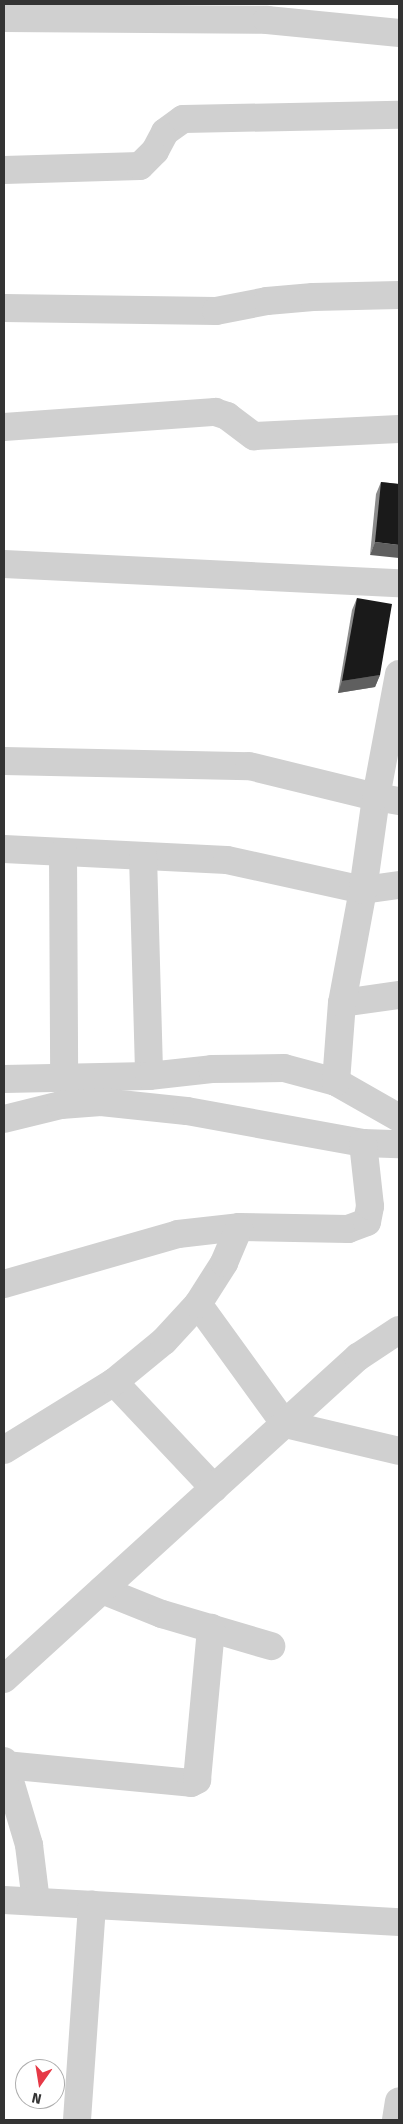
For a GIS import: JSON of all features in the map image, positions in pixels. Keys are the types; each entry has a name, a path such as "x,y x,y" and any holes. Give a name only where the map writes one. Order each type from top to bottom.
{"street":[{"path":"4,18 267,20 399,33"},
{"path":"4,170 140,166 155,151 165,132 183,119 399,115"},
{"path":"4,308 216,311 267,301 313,297 399,295"},
{"path":"4,426 214,412 227,416 254,436 399,428"},
{"path":"4,564 399,583"},
{"path":"336,1082 342,1002 363,890 387,799 398,685"},
{"path":"4,761 249,766 387,799"},
{"path":"4,849 227,860 363,890 399,885"},
{"path":"63,852 64,1077"},
{"path":"143,856 149,1076"},
{"path":"342,1002 399,995"},
{"path":"4,1079 149,1076 212,1069 284,1068 336,1082 399,1118"},
{"path":"4,1119 61,1105 101,1102 187,1112 363,1143 399,1144"},
{"path":"4,1284 178,1234 239,1227 348,1229 366,1222 370,1206 363,1143"},
{"path":"4,1450 114,1382 164,1341 198,1304 224,1263 239,1227"},
{"path":"198,1304 285,1424 399,1451"},
{"path":"4,1679 358,1357 399,1330"},
{"path":"114,1382 214,1488"},
{"path":"102,1590 162,1614 271,1646"},
{"path":"36,1902 30,1845 4,1763 191,1783 197,1780 210,1628"},
{"path":"4,1900 399,1922"},
{"path":"77,2120 92,1905"},
{"path":"396,2120 399,2101"}],"building":[{"path":"381,482 399,484 399,545 375,542"},
{"path":"357,598 392,604 380,675 342,681"}]}
